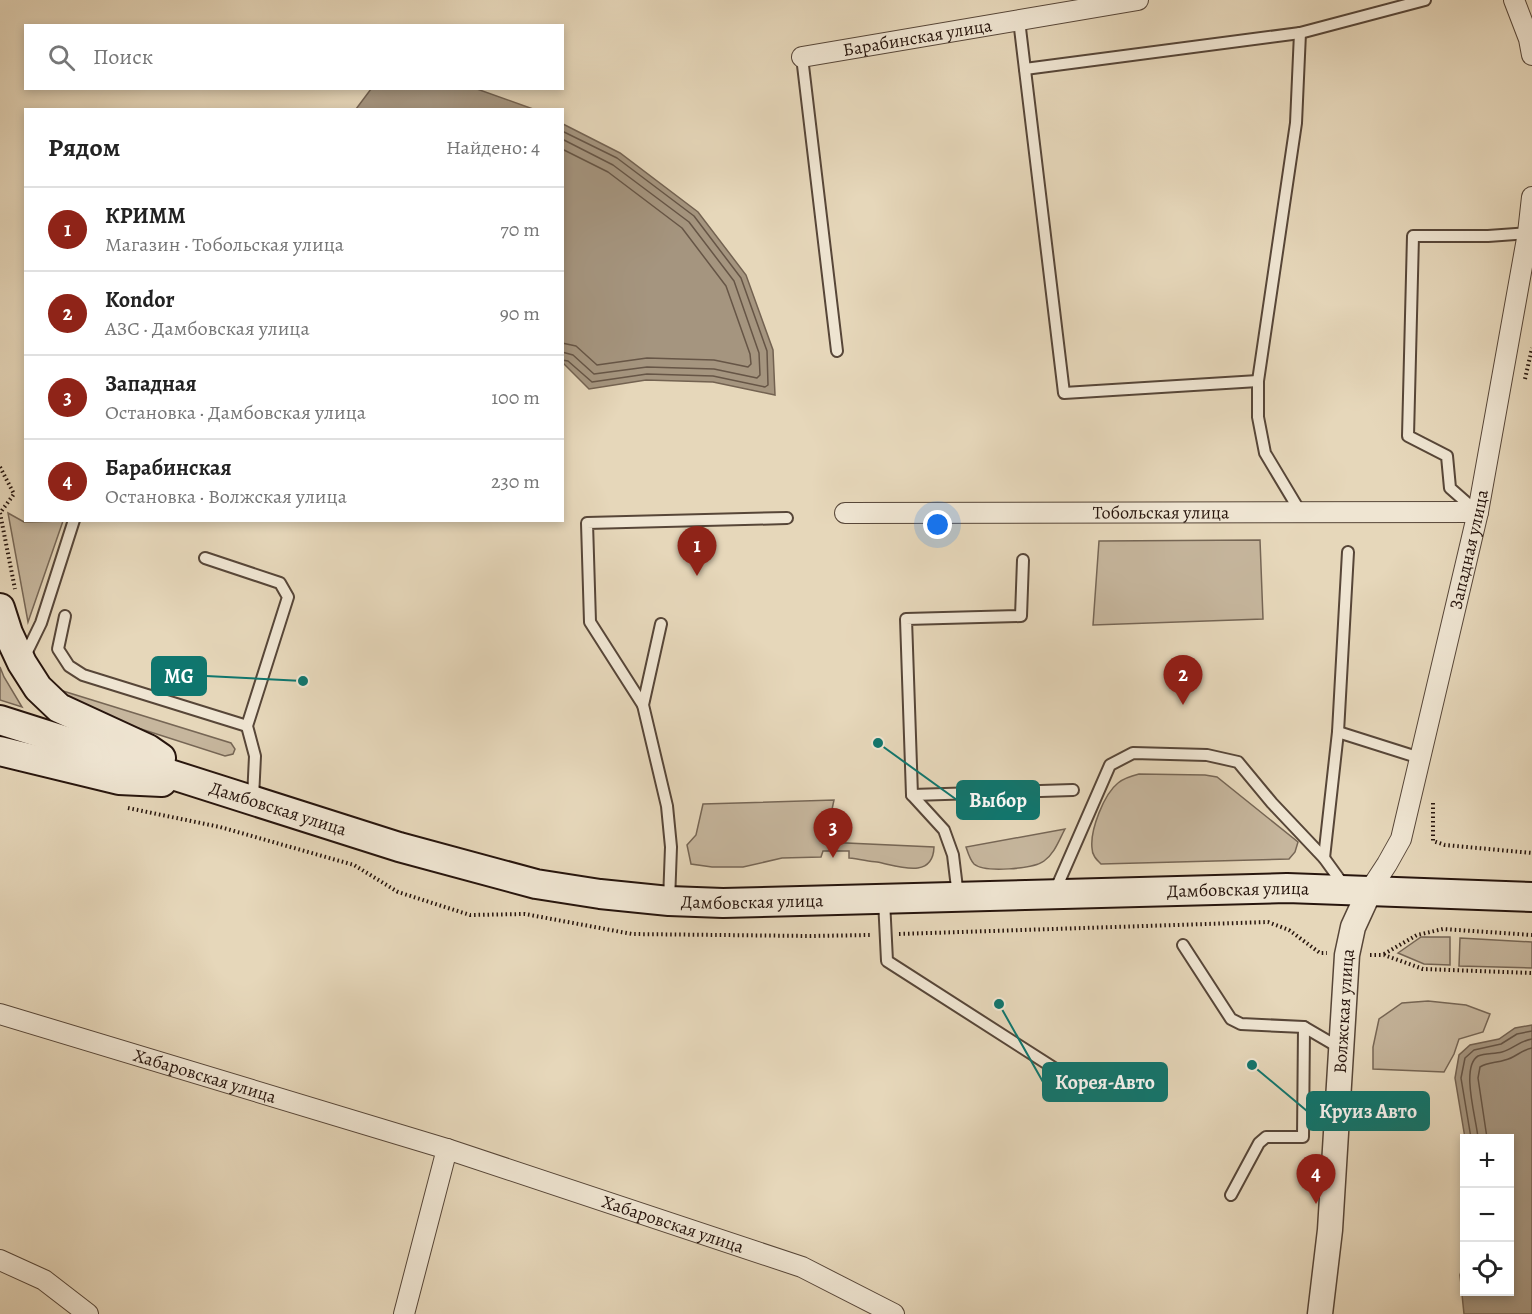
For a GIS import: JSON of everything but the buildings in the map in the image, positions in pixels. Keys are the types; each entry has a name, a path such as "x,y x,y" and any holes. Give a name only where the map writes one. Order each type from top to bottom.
{"main road":[{"path":"8,601 8,633 22,663 38,688 59,708 148,749 202,785"},
{"name":"Дамбовская улица","path":"0,720 399,847 536,884 600,894 669,901 779,903 1287,888 1532,897"},
{"path":"0,751 119,780 202,785"}],"street":[{"name":"Барабинская улица","path":"802,57 1138,0"},
{"path":"1514,0 1529,39 1532,55"},
{"name":"Западная улица","path":"1358,890 1387,864 1401,839 1478,512 1528,233 1532,197"},
{"name":"Тобольская улица","path":"845,513 1478,512"},
{"name":"Волжская улица","path":"1320,1314 1330,1230 1347,955 1358,890"},
{"name":"Хабаровская улица","path":"0,1014 447,1149 802,1267 894,1314"},
{"path":"404,1314 447,1149"},
{"path":"0,1260 44,1280 88,1314"}],"lane":[{"path":"1025,69 1300,33 1425,0"},
{"path":"1019,20 1064,393 1258,381"},
{"path":"1300,33 1296,123 1258,381 1258,417 1265,453 1300,513"},
{"path":"802,57 837,351"},
{"path":"1478,512 1450,488 1447,456 1408,436 1413,236 1488,236 1528,233"},
{"path":"669,901 671,847 667,806 643,705 590,622 587,523 787,518"},
{"path":"22,663 41,623 73,522"},
{"path":"1324,858 1338,732 1348,552"},
{"path":"205,558 280,583 288,597 247,726 255,756 252,801"},
{"path":"958,896 953,855 944,830 912,795 906,620 1021,616 1023,560"},
{"path":"65,616 58,649 69,666 83,675 247,726"},
{"path":"643,705 661,624"},
{"path":"1338,732 1420,758"},
{"path":"1053,894 1110,765 1133,753 1207,755 1238,762 1272,803 1358,890"},
{"path":"912,795 1072,790"},
{"path":"884,899 887,961 1082,1086"},
{"path":"1183,945 1231,1019 1241,1024 1304,1027 1341,1048"},
{"path":"1231,1195 1259,1143 1266,1137 1303,1137 1304,1027"}],"path":[{"path":"0,467 14,494 0,513 8,601"},
{"path":"1445,845 1532,853"},
{"path":"885,934 1268,922 1289,930 1320,953 1347,955"},
{"path":"1532,935 1443,929 1417,935 1383,955 1423,969 1532,973"}],"shaded area":[{"path":"8,513 24,522 63,522 28,622"},
{"path":"1260,540 1263,619 1093,625 1099,541"},
{"path":"0,667 4,677 22,707 0,700"},
{"path":"63,691 231,743 235,749 233,754 225,756 85,711 68,699"},
{"path":"1139,774 1217,777 1298,842 1295,852 1289,859 1101,864 1096,859 1092,848 1093,832 1099,813 1108,795 1118,783"},
{"path":"834,800 825,842 934,847 928,864 921,867 904,868 849,858 849,851 823,851 821,857 782,858 743,867 691,864 687,845 696,835 703,804"},
{"path":"1065,829 1048,858 1039,864 1030,866 1009,869 979,867 974,864 966,847"},
{"path":"1421,937 1450,937 1450,965 1424,964 1398,953"},
{"path":"1460,938 1532,942 1532,968 1459,966"},
{"path":"1428,1001 1466,1005 1490,1014 1483,1032 1459,1039 1444,1072 1373,1069 1373,1047 1379,1019 1402,1003"}],"water":[{"path":"370,90 480,90 530,108 357,108"},
{"path":"564,125 620,153 698,212 746,275 773,350 775,395 713,382 646,380 589,389 564,364"},
{"path":"1532,1025 1532,1314 1464,1314 1462,1296 1514,1296 1514,1134 1464,1134 1455,1078 1459,1055 1470,1045 1499,1039 1515,1028"}],"place":[{"name":"КРИММ","path":"697,576"},
{"name":"MG","path":"303,681"},
{"name":"Kondor","path":"1183,705"},
{"name":"Выбор","path":"878,743"},
{"name":"Западная","path":"833,858"},
{"name":"Корея-Авто","path":"999,1004"},
{"name":"Круиз Авто","path":"1252,1065"},
{"name":"Барабинская","path":"1316,1204"}]}
